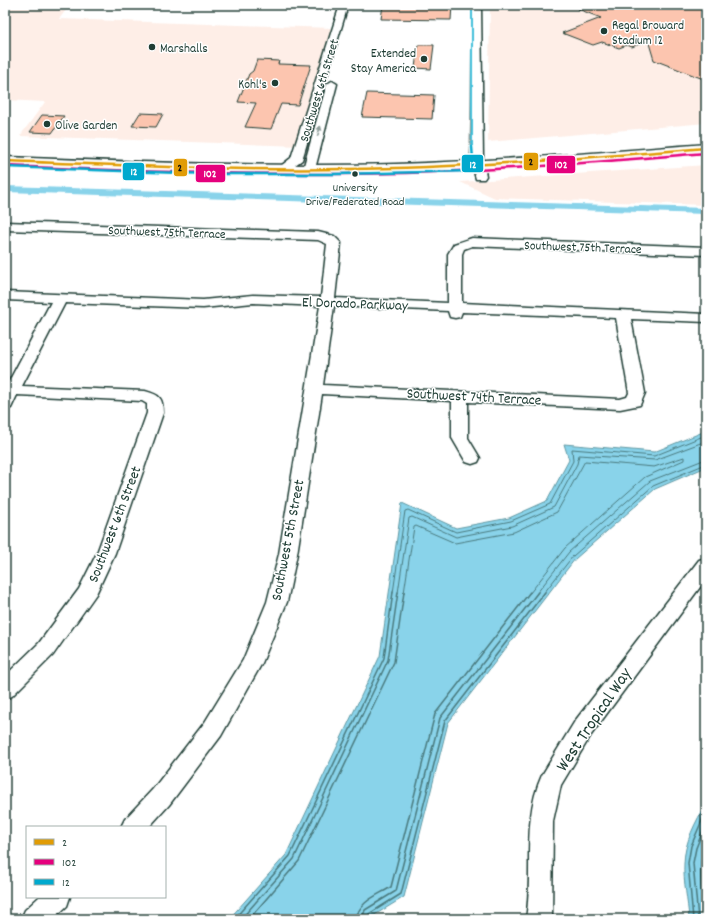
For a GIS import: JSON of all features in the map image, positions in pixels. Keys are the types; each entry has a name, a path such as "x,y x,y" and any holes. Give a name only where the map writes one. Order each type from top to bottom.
{"main road":[{"path":"5,161 223,169 280,174 309,169 479,170 706,148"},
{"path":"601,167 612,163 706,155"},
{"path":"5,172 202,179 280,174 601,167 706,159"}],"street":[{"name":"Southwest 6th Street","path":"280,174 296,160 344,5"},
{"name":"Southwest 6th Street","path":"346,35 354,5"},
{"path":"477,5 479,170"},
{"name":"Southwest 6th Street","path":"309,169 335,74"},
{"name":"Southwest 75th Terrace","path":"5,226 318,236 329,239"},
{"name":"Southwest 5th Street","path":"133,826 161,797 213,730 252,663 277,602 288,554 327,306 334,244 329,239"},
{"name":"Southwest 75th Terrace","path":"455,311 456,249 460,245 472,242 706,251"},
{"name":"El Dorado Parkway","path":"5,296 58,302 207,311 257,306 327,306 624,318 706,324"},
{"path":"9,397 58,302"},
{"name":"El Dorado Parkway","path":"5,303 58,302"},
{"name":"El Dorado Parkway","path":"624,318 706,318"},
{"name":"Southwest 74th Terrace","path":"314,389 620,404 634,401 637,393 624,318"},
{"path":"460,395 460,438 472,458"},
{"name":"Southwest 6th Street","path":"5,690 46,649 86,594 106,553 155,413 155,402 145,396 9,397"},
{"name":"West Tropical Way","path":"539,919 541,820 550,782 583,728 706,565"},
{"path":"34,919 57,898"}],"shaded area":[{"path":"5,5 70,5 59,19 333,28 301,146 20,136 45,102 5,100"},
{"path":"490,5 706,5 706,123 488,142"},
{"path":"706,165 706,205 495,198 460,182"}],"water":[{"path":"706,426 706,467 655,489 575,559 448,723 404,897 368,919 229,919 286,855 380,656 402,503 456,528 509,518 547,501 569,460 564,444 654,452 703,432"},
{"path":"706,804 706,919 689,919 684,878 686,848 691,832"}],"building":[{"path":"383,5 452,5 451,20 381,19"},
{"path":"592,5 706,5 706,80 654,60 648,40 632,47 627,45 619,48 602,42 593,45 562,33 601,18 578,9"},
{"name":"Extended Stay America","path":"418,45 434,45 431,69 415,68"},
{"name":"Kohl's","path":"257,60 279,61 278,64 311,65 298,105 281,104 271,129 245,127 256,103 238,102 249,74 253,71"},
{"path":"367,93 434,95 432,119 362,117"},
{"path":"140,113 163,114 156,127 132,126"},
{"name":"Olive Garden","path":"42,115 64,116 52,133 30,132"}],"waterway":[{"path":"5,189 706,211"}],"transit line":[{"name":"12","path":"5,167 209,174 335,174 474,171 472,160 472,5"},
{"name":"2","path":"5,161 200,168 347,169 513,163 706,148"},
{"name":"102","path":"5,166 200,173 347,174 513,168 706,153"}],"place":[{"name":"Regal Broward Stadium 12","path":"604,31"},
{"name":"Marshalls","path":"152,47"},
{"name":"Extended Stay America","path":"424,59"},
{"name":"Kohl's","path":"275,83"},
{"name":"Olive Garden","path":"47,124"},
{"name":"University Drive/Federated Road","path":"355,174"}]}
